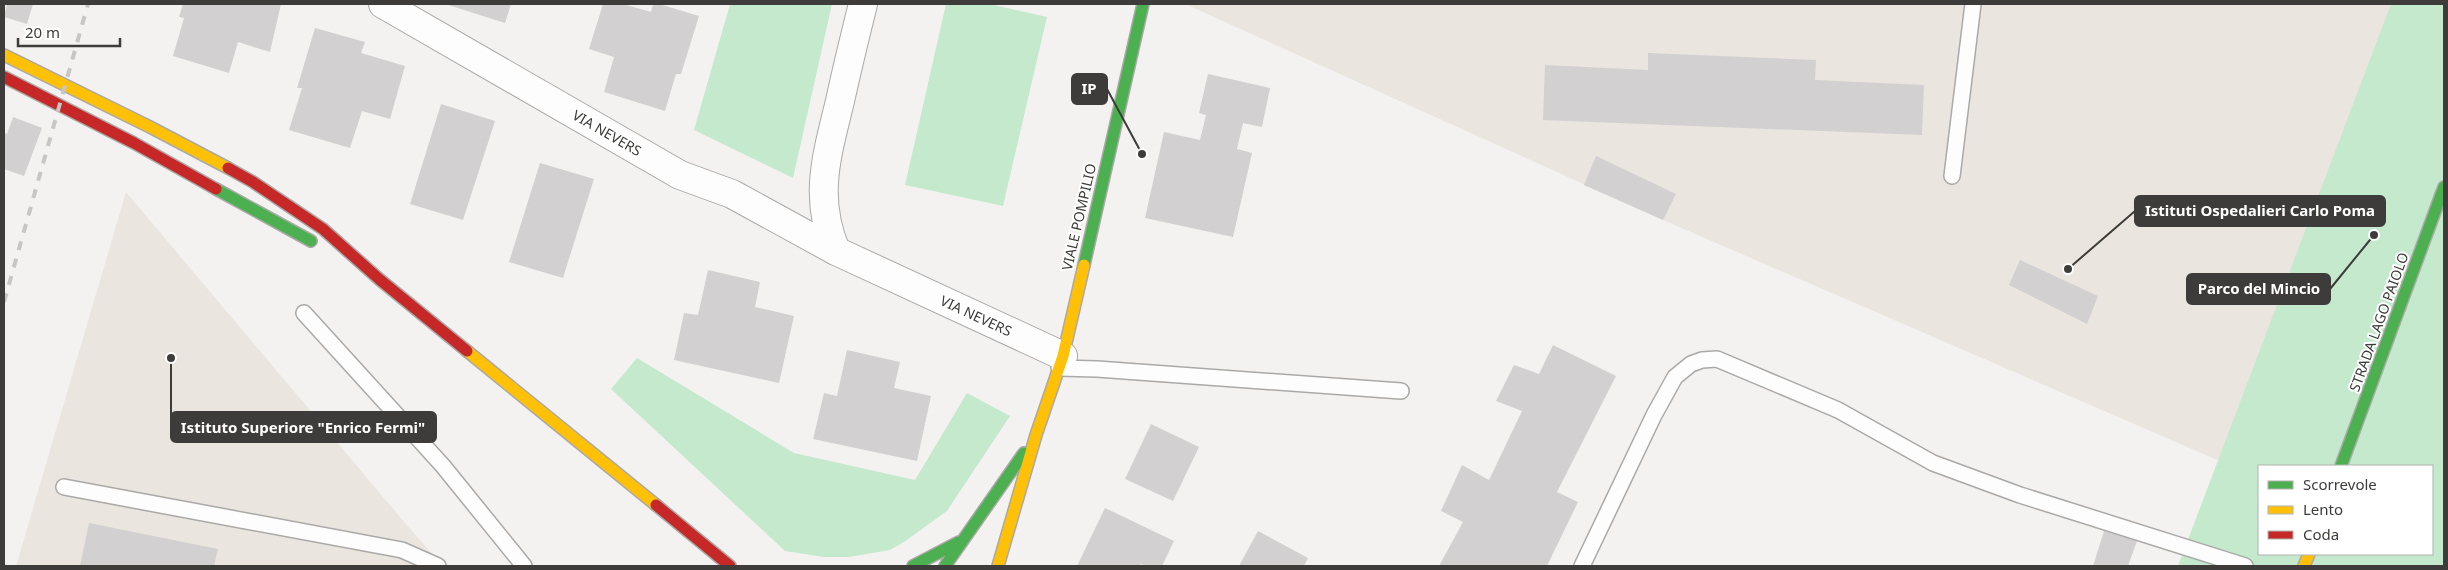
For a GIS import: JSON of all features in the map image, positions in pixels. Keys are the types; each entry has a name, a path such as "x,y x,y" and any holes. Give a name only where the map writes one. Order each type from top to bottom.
{"main road":[{"name":"VIALE POMPILIO","path":"998,566 1036,435 1061,362 1143,4"},
{"path":"4,55 150,127 253,182 323,229 379,279 730,566"},
{"path":"4,77 134,143 318,245"},
{"name":"STRADA LAGO PAIOLO","path":"2341,465 2444,187"},
{"path":"335,255 379,279"},
{"name":"VIALE POMPILIO","path":"945,566 1036,435"},
{"name":"VIALE POMPILIO","path":"913,566 960,542"}],"street":[{"name":"VIA NEVERS","path":"383,4 680,175 732,194 836,251 1061,362"},
{"path":"836,251 825,218 823,203 824,166 863,4"}],"lane":[{"path":"1952,176 1973,4"},
{"path":"304,313 443,466 524,565"},
{"path":"1582,566 1654,414 1675,377 1691,364 1702,360 1717,359 1838,410 1932,463 2020,495 2246,566"},
{"path":"1061,362 1097,369 1400,391"},
{"path":"64,487 402,550 438,566"}],"shaded area":[{"path":"1185,4 2444,4 2444,33 2258,465 2258,478 1663,220"},
{"path":"126,192 405,523 443,566 16,566"}],"green space":[{"path":"730,4 832,4 793,178 694,130"},
{"path":"946,4 989,4 1047,17 1003,206 905,185"},
{"path":"2391,4 2444,4 2444,566 2178,566"},
{"path":"637,358 794,453 915,480 967,393 1010,416 947,511 904,542 890,550 849,557 824,557 785,551 611,389"}],"building":[{"path":"7,4 33,4 27,24 4,17"},
{"path":"183,4 281,4 270,52 238,42 229,73 173,56 184,18 179,17"},
{"path":"445,4 511,4 505,23"},
{"path":"603,4 623,4 651,12 653,4 659,4 699,16 681,74 676,74 665,111 604,92 614,57 589,49"},
{"path":"315,28 365,42 361,53 405,66 390,119 362,111 350,148 289,130 302,88 297,88"},
{"path":"1648,53 1816,60 1815,80 1924,85 1922,135 1543,120 1545,65 1648,70"},
{"path":"1208,74 1270,88 1262,127 1243,123 1237,149 1252,153 1233,237 1145,218 1164,132 1200,140 1206,115 1199,113"},
{"path":"441,104 495,121 463,220 410,204"},
{"path":"13,117 42,128 24,176 4,169 4,133 7,134"},
{"path":"1596,156 1676,194 1663,220 1584,185"},
{"path":"540,163 594,179 563,278 509,262"},
{"path":"2020,260 2098,296 2087,324 2009,285"},
{"path":"708,270 760,282 755,307 794,316 779,383 674,360 684,313 698,315"},
{"path":"1553,345 1616,376 1557,492 1578,502 1547,566 1439,566 1463,522 1441,511 1462,465 1489,480 1522,411 1496,401 1514,365 1539,374"},
{"path":"847,350 900,362 894,388 931,396 917,461 813,439 824,393 837,396"},
{"path":"1151,424 1199,447 1173,501 1125,479"},
{"path":"1105,508 1174,541 1162,566 1146,566 1141,564 1140,566 1077,566"},
{"path":"89,523 218,549 214,566 80,566"},
{"path":"1258,531 1308,558 1304,566 1239,566"},
{"path":"2104,531 2137,541 2128,566 2093,566"}],"railway":[{"path":"4,302 88,4"}],"traffic: fast":[{"path":"1084,265 1143,4"},
{"path":"2341,465 2444,187"},
{"path":"216,189 311,241"},
{"path":"945,566 1024,453"},
{"path":"913,566 959,542"}],"traffic: slow":[{"path":"4,55 228,168"},
{"path":"998,566 1036,435 1063,356 1084,265"},
{"path":"467,351 656,505"},
{"path":"2304,566 2309,555"}],"traffic: jam":[{"path":"4,77 134,143 216,189"},
{"path":"228,168 253,182 323,229 379,279 467,351"},
{"path":"656,505 730,566"}],"place":[{"name":"IP","path":"1142,154"},
{"name":"Parco del Mincio","path":"2374,235"},
{"name":"Istituti Ospedalieri Carlo Poma","path":"2068,269"},
{"name":"Istituto Superiore \"Enrico Fermi\"","path":"171,358"}]}
